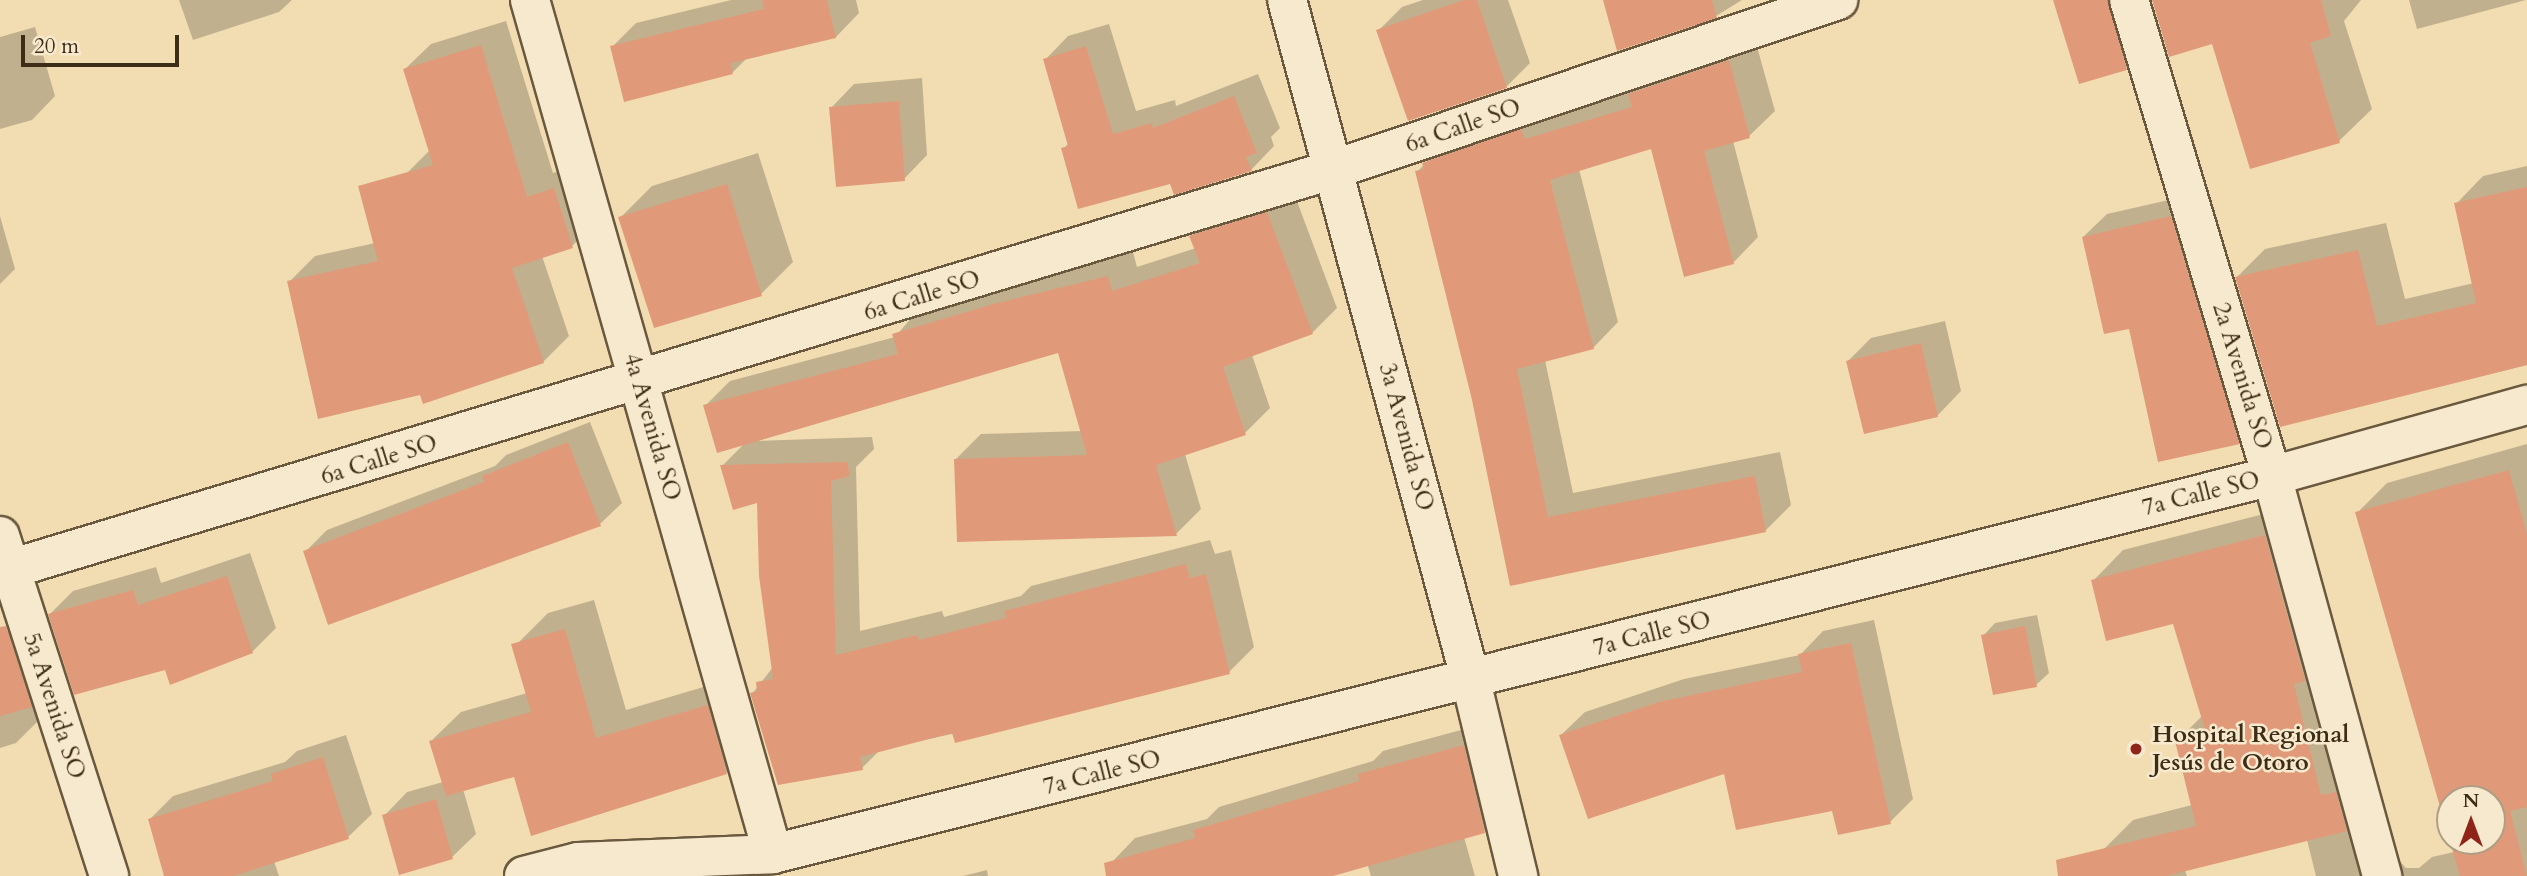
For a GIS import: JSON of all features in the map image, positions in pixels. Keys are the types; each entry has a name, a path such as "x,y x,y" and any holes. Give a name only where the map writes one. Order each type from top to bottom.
{"street":[{"name":"4a Avenida SO","path":"530,0 774,855"},
{"name":"3a Avenida SO","path":"1287,0 1335,169 1471,681 1518,876"},
{"name":"6a Calle SO","path":"4,559 639,383 1335,169 1838,0"},
{"name":"2a Avenida SO","path":"2129,0 2272,476 2382,876"},
{"name":"7a Calle SO","path":"524,876 578,862 774,855 1471,681 2272,476 2527,405"},
{"name":"5a Avenida SO","path":"4,559 109,876"},
{"name":"7a Calle SO","path":"736,876 774,855"}],"building":[{"path":"762,0 827,0 836,38 731,63 733,74 624,102 610,46 764,9"},
{"path":"1464,0 1477,0 1507,88 1408,121 1376,30"},
{"path":"1603,0 1712,0 1717,18 1617,51"},
{"path":"2053,0 2108,0 2127,70 2079,84"},
{"path":"2152,0 2321,0 2331,36 2310,43 2340,143 2250,169 2212,44 2169,57"},
{"path":"481,45 527,197 554,188 573,248 512,268 544,363 423,404 420,395 318,419 287,281 378,261 358,186 433,165 403,69"},
{"path":"1086,46 1113,134 1152,123 1153,128 1234,96 1257,153 1246,157 1252,171 1174,195 1170,184 1078,209 1061,148 1068,146 1043,59"},
{"path":"1729,60 1750,138 1704,151 1734,264 1684,277 1651,149 1550,180 1594,349 1517,369 1548,517 1755,476 1766,532 1510,586 1472,400 1415,171 1424,169 1422,163 1521,129 1525,139 1632,107 1628,94"},
{"path":"899,101 905,181 836,187 829,107"},
{"path":"727,184 762,296 654,328 618,217"},
{"path":"2527,187 2527,365 2280,427 2235,277 2358,250 2377,326 2476,303 2454,203"},
{"path":"1267,212 1313,334 1223,367 1246,435 1156,465 1177,536 957,542 954,459 1087,455 1058,353 717,453 703,405 898,354 892,334 994,304 1108,276 1112,291 1200,263 1189,236"},
{"path":"2171,216 2240,444 2158,462 2129,329 2104,334 2082,237"},
{"path":"1921,343 1938,417 1864,434 1846,361"},
{"path":"568,442 601,526 328,625 303,551 484,482 482,476"},
{"path":"847,462 850,476 831,481 836,655 917,635 919,640 1006,618 1004,611 1186,564 1190,578 1206,574 1230,674 955,743 952,733 860,757 863,770 778,785 750,693 757,691 756,682 773,679 759,576 757,503 733,510 720,465"},
{"path":"2509,470 2527,534 2527,807 2510,811 2527,876 2460,876 2454,855 2506,855 2506,785 2436,785 2436,793 2355,512"},
{"path":"2265,535 2305,681 2294,684 2321,795 2336,792 2347,831 2166,876 2058,876 2056,860 2196,826 2175,741 2206,733 2173,624 2106,641 2091,580"},
{"path":"227,576 253,653 170,685 165,670 74,695 48,614 133,590 138,605"},
{"path":"6,626 32,707 0,716 0,627"},
{"path":"2025,626 2037,687 1993,695 1981,635"},
{"path":"565,629 596,738 708,705 727,774 531,836 514,777 446,796 429,741 531,712 511,644"},
{"path":"1851,643 1891,824 1838,835 1832,811 1736,830 1724,774 1588,819 1559,735 1659,702 1802,672 1798,654"},
{"path":"1464,745 1485,833 1333,876 1106,876 1104,863 1195,838 1193,830 1359,781 1358,774"},
{"path":"323,757 349,839 233,876 164,876 148,819 273,781 271,774"},
{"path":"436,799 453,859 399,875 382,815"}],"place":[{"name":"Hospital Regional Jesús de Otoro","path":"2136,749"}]}
